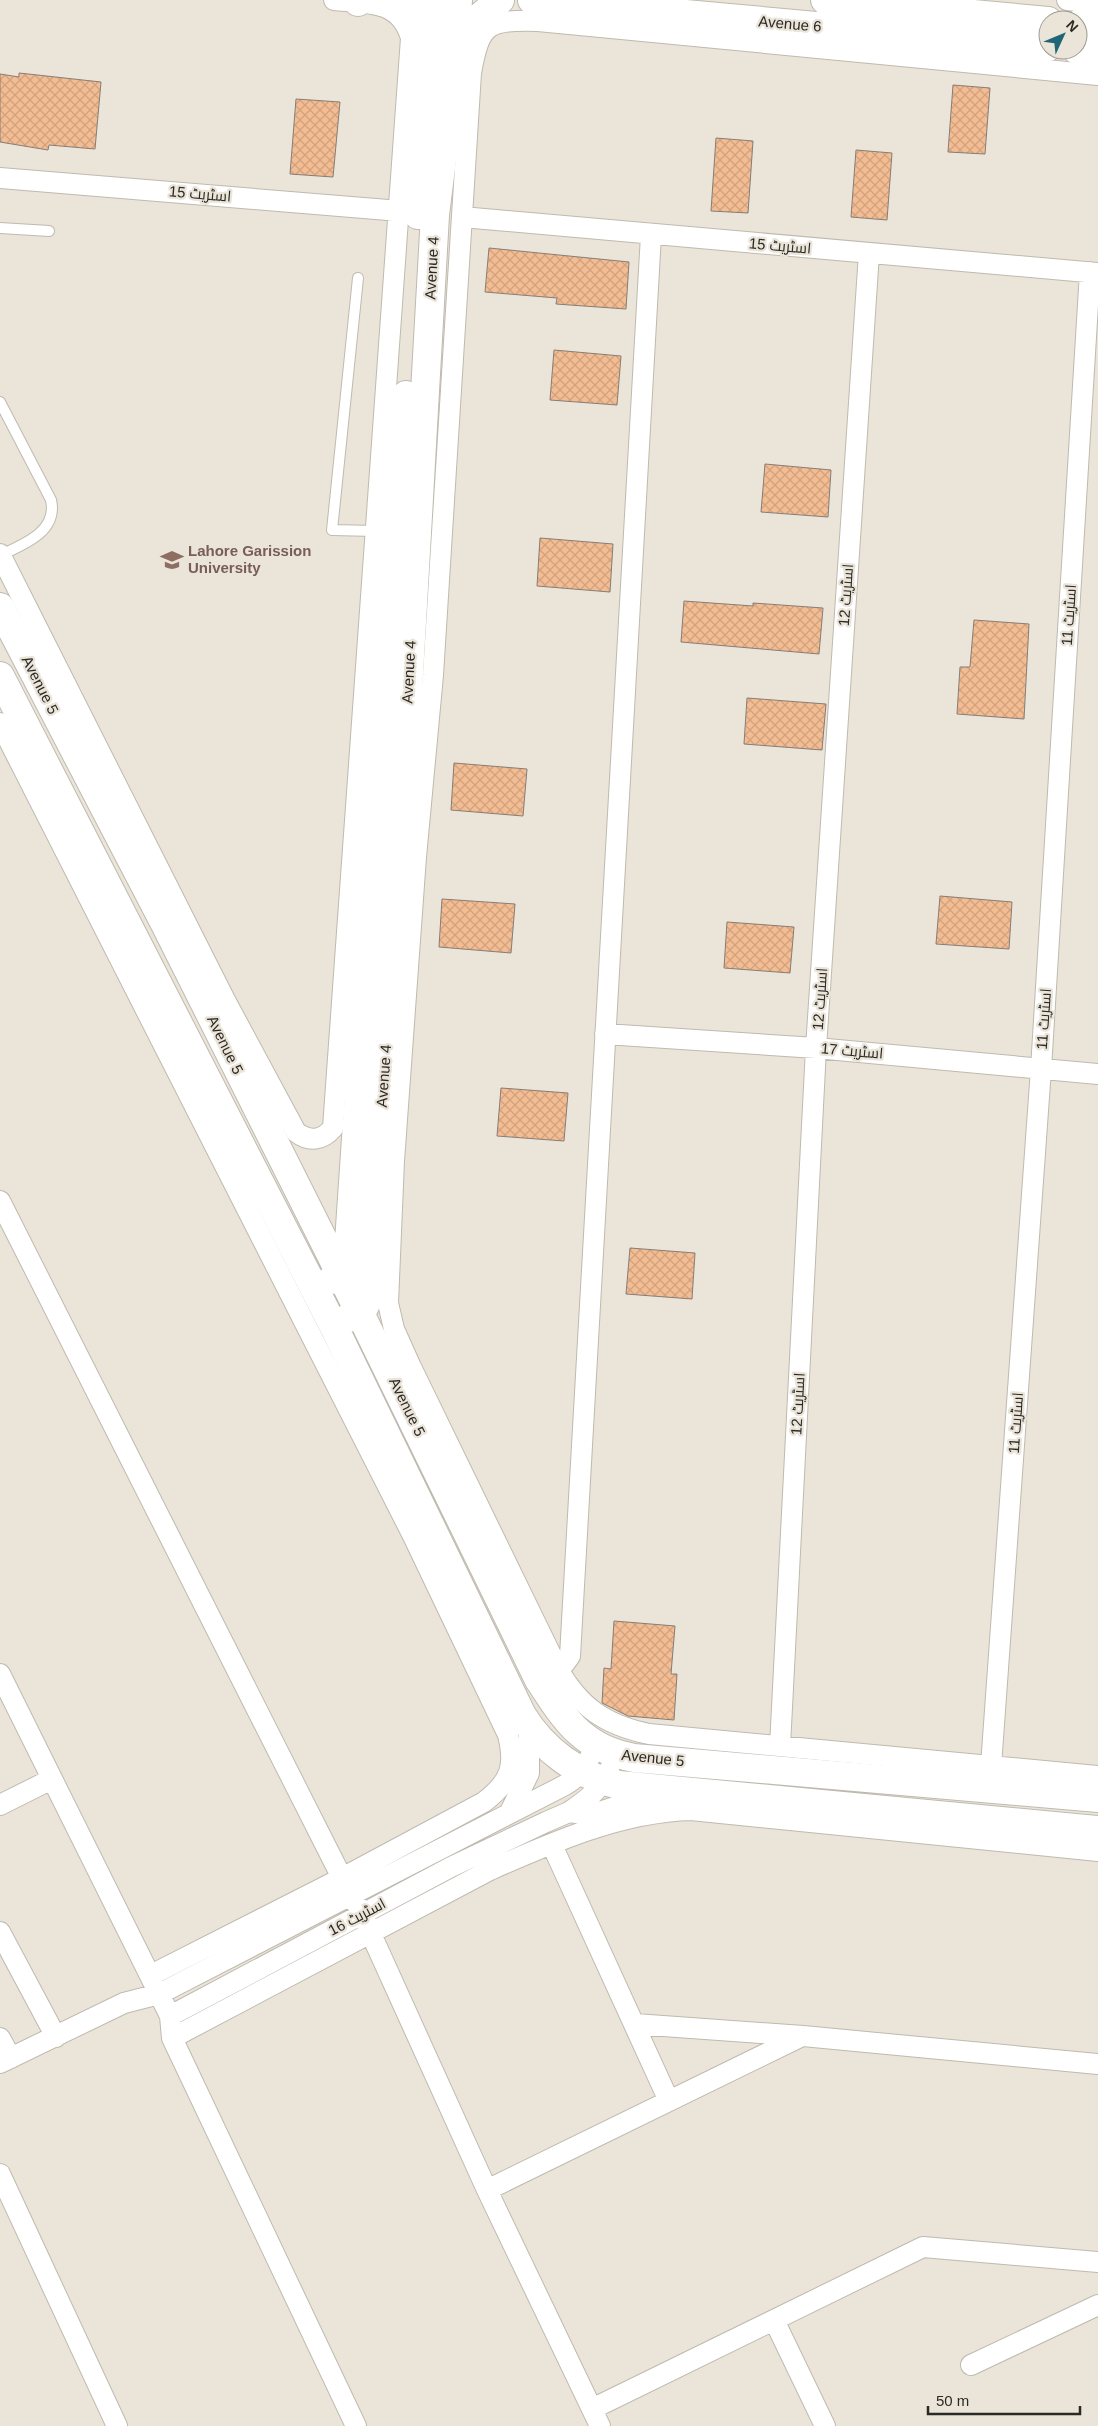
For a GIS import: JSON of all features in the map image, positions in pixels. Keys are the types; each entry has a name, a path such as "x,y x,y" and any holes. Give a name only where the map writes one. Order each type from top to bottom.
{"main road":[{"path":"403,0 421,18 430,32"},
{"name":"Avenue 4","path":"359,1311 368,1299 370,1289 404,763 435,215 441,67 430,32 433,0"},
{"name":"Avenue 4","path":"340,1275 347,1266 441,67 456,45 458,0"},
{"path":"456,45 469,26 500,0"},
{"name":"Avenue 6","path":"825,0 1038,20"},
{"name":"Avenue 6","path":"536,7 1038,46"},
{"name":"Avenue 5","path":"0,607 165,924 359,1311 539,1680 572,1727 605,1750 1098,1798"},
{"name":"Avenue 5","path":"0,676 334,1327 529,1727 558,1756 593,1777 664,1790 1098,1830"},
{"path":"314,1288 340,1275"},
{"path":"334,1327 359,1311"}],"street":[{"path":"1067,0 1098,3"},
{"path":"350,1 384,5 402,18 411,38 441,67 462,217 433,675 416,856 394,1160 388,1303 394,1329 557,1667 565,1681 594,1713 629,1730 649,1734 1098,1776"},
{"path":"0,555 239,1027 296,1132 302,1137 312,1140 321,1138 333,1128 400,210 441,67 478,39 490,26 510,20 536,7 1098,75"},
{"name":"اسٹریٹ 15","path":"0,178 400,210"},
{"name":"اسٹریٹ 15","path":"462,217 1094,273"},
{"path":"557,1667 566,1663 570,1656 650,235"},
{"name":"اسٹریٹ 12","path":"780,1746 816,1048 869,253"},
{"name":"اسٹریٹ 11","path":"991,1766 1041,1069 1094,273"},
{"path":"0,724 413,1536 508,1735 513,1754 511,1767 499,1791 347,1887 150,1975"},
{"name":"اسٹریٹ 17","path":"605,1034 816,1048 1098,1074"},
{"path":"0,1201 362,1914 487,2190 596,2417 774,2320 923,2247 1098,2262"},
{"path":"0,1674 170,2016 172,2038 356,2426"},
{"path":"510,1812 529,1773 529,1727"},
{"path":"569,1812 586,1801 593,1777 605,1750"},
{"name":"اسٹریٹ 16","path":"6,2060 124,2003 159,1994 347,1887 510,1812 576,1779 593,1777"},
{"path":"0,1805 52,1779"},
{"name":"Avenue 5","path":"546,1822 569,1812 592,1815 664,1790"},
{"path":"172,2038 490,1870 632,1816 666,1811 691,1810 1098,1851"},
{"name":"اسٹریٹ 16","path":"170,2016 451,1867 546,1822"},
{"path":"552,1845 669,2101"},
{"path":"0,1932 56,2037"},
{"path":"635,2024 802,2036 1098,2064"},
{"path":"487,2190 802,2036"},
{"path":"0,2038 6,2060"},
{"path":"0,2174 117,2426"},
{"path":"972,2365 1098,2305"},
{"path":"774,2320 825,2426"}],"lane":[{"path":"0,228 49,231"},
{"path":"358,278 332,530 376,531"},
{"path":"0,402 51,500 54,511 46,529 0,555"}],"building":[{"path":"19,73 101,82 95,149 49,145 48,150 0,142 0,74 19,77"},
{"path":"953,85 990,88 985,154 948,152"},
{"path":"296,99 340,102 333,177 290,174"},
{"path":"716,138 753,141 748,213 711,211"},
{"path":"856,150 892,153 887,220 851,217"},
{"path":"489,248 629,262 626,309 556,304 557,298 485,292"},
{"path":"554,350 621,356 617,405 550,400"},
{"path":"765,464 831,470 828,517 761,512"},
{"path":"540,538 613,544 610,592 537,586"},
{"path":"684,601 753,606 753,603 823,608 819,654 681,642"},
{"path":"974,620 1029,624 1024,719 957,714 960,667 970,667"},
{"path":"747,698 826,704 822,750 744,744"},
{"path":"454,763 527,769 523,816 451,810"},
{"path":"940,896 1012,902 1009,949 936,944"},
{"path":"442,899 515,904 511,953 439,947"},
{"path":"727,922 794,927 790,973 724,968"},
{"path":"501,1088 568,1093 564,1141 497,1136"},
{"path":"630,1248 695,1253 692,1299 626,1294"},
{"path":"614,1621 675,1626 671,1674 677,1674 674,1720 628,1716 602,1703 604,1668 611,1669"}],"place":[{"name":"Lahore Garission University","path":"172,560"}]}
